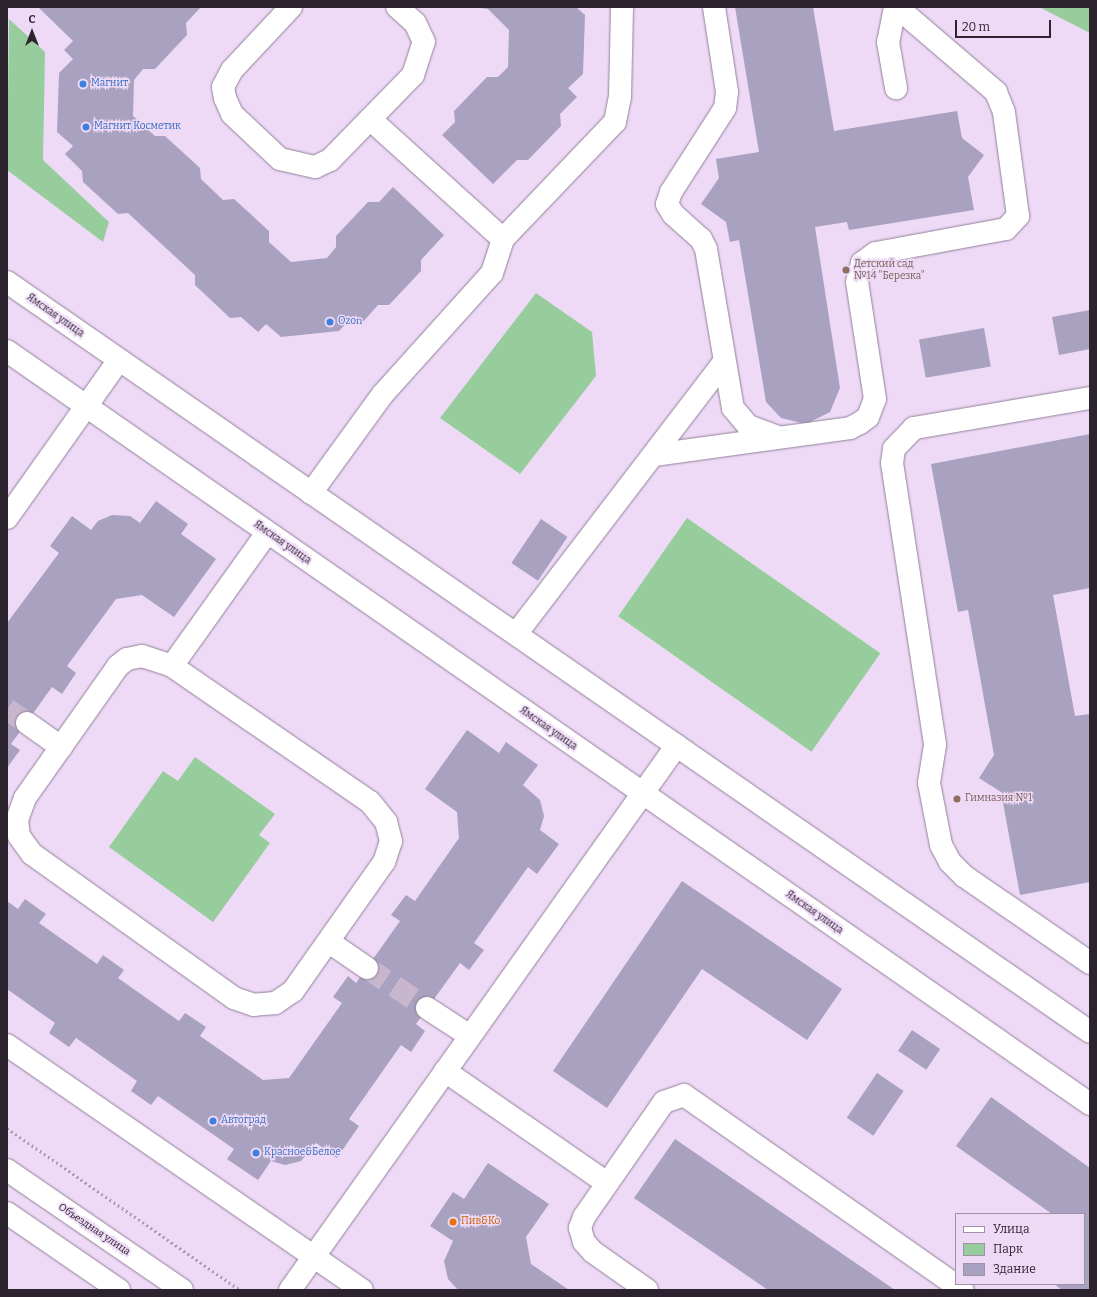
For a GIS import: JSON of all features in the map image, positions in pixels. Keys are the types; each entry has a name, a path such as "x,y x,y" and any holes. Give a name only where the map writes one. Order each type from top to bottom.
{"street":[{"path":"291,7 232,70 223,87 232,114 280,159 315,167 330,160 413,75 421,57 424,42 418,30 397,7"},
{"path":"311,493 383,394 492,273 503,240 615,122 620,97 622,7"},
{"path":"714,7 727,92 725,108 720,121 671,192 668,204 673,214 701,239 706,249 728,395 738,417 757,432 786,437"},
{"path":"654,455 850,428 868,417 873,408 875,388 857,282 862,263 869,256 1006,229 1018,216 1004,112 996,92 896,7 888,42 896,88"},
{"path":"370,119 503,240"},
{"name":"Ямская улица","path":"7,282 118,361 677,745 1090,1032"},
{"name":"Ямская улица","path":"7,351 642,795 1090,1104"},
{"path":"7,518 118,361"},
{"path":"516,634 723,363"},
{"path":"1090,398 914,428 894,449 892,463 936,745 929,783 941,845 950,862 964,876 1090,963"},
{"path":"172,666 267,533"},
{"path":"142,656 172,666 370,802 386,822 391,842 384,862 293,991 275,1003 254,1005 234,998 32,854 19,836 17,820 25,798 61,747 127,659 142,656"},
{"path":"26,723 61,747"},
{"path":"290,1290 677,745"},
{"path":"329,942 367,968"},
{"path":"427,1008 470,1036"},
{"path":"7,1045 362,1290"},
{"path":"445,1071 608,1183"},
{"path":"648,1290 593,1252 584,1242 580,1228 584,1217 664,1102 684,1095 955,1284"},
{"name":"Объездная улица","path":"7,1170 182,1290"},
{"path":"7,1213 119,1290"}],"path":[{"path":"7,1128 240,1290"}],"green space":[{"path":"1039,7 1090,7 1090,33"},
{"path":"9,19 45,52 43,160 109,222 103,242 7,170"},
{"path":"536,293 592,332 596,376 520,474 440,418"},
{"path":"687,518 880,653 811,752 618,616"},
{"path":"195,757 275,814 259,835 270,843 213,922 109,847 163,771 178,781"}],"building":[{"path":"38,7 201,7 186,23 187,35 155,69 143,69 134,80 133,116 155,136 165,136 200,168 201,179 223,200 234,199 269,231 269,242 291,262 327,258 336,247 336,236 368,202 379,202 393,187 444,235 421,260 421,271 389,305 378,305 361,324 353,316 339,331 281,337 266,324 258,332 241,317 230,318 195,285 195,275 128,213 118,214 83,182 82,171 65,154 73,146 57,132 59,73 73,59 64,50 73,41"},
{"path":"474,7 576,7 585,15 583,74 568,88 577,97 560,114 561,126 528,160 517,160 493,184 442,135 455,122 454,111 487,77 498,77 508,67 509,30 488,9"},
{"path":"735,7 813,7 834,131 957,111 962,138 984,155 968,177 974,210 849,230 847,222 815,227 840,388 830,412 806,424 781,418 766,402 739,240 730,242 726,222 701,204 719,178 716,159 759,152"},
{"path":"1090,310 1090,349 1059,355 1052,317"},
{"path":"984,328 991,366 926,378 919,339"},
{"path":"1090,434 1090,588 1053,595 1075,716 1090,714 1090,882 1020,895 1001,792 979,778 994,755 968,610 958,612 931,464"},
{"path":"156,501 188,524 181,534 216,559 174,617 142,595 116,599 67,666 76,673 62,694 52,687 11,744 20,750 7,768 7,623 59,553 50,546 72,516 91,530 98,521 112,515 130,516 140,523"},
{"path":"541,519 568,537 538,581 511,563"},
{"path":"467,730 499,753 506,742 538,765 523,785 540,800 544,816 540,830 559,844 537,874 528,867 474,943 484,950 469,970 460,963 416,1024 425,1031 411,1052 401,1045 349,1119 359,1126 337,1158 316,1143 301,1161 285,1165 271,1161 258,1180 227,1159 234,1149 158,1096 151,1105 131,1091 137,1081 76,1038 69,1047 49,1033 55,1023 7,989 7,901 18,909 25,899 46,914 39,923 97,964 103,955 124,970 118,978 179,1021 185,1013 206,1027 200,1036 263,1080 289,1078 342,1003 333,997 348,976 356,983 400,921 391,915 406,895 415,901 459,838 457,812 425,789"},
{"path":"682,881 842,989 807,1040 702,969 607,1108 553,1071"},
{"path":"912,1030 940,1049 926,1070 898,1051"},
{"path":"877,1073 904,1091 873,1136 847,1118"},
{"path":"991,1097 1090,1168 1089,1290 1062,1290 1055,1285 1085,1285 1085,1213 1051,1213 956,1146"},
{"path":"675,1139 895,1290 768,1290 634,1198"},
{"path":"488,1163 549,1204 526,1237 531,1264 569,1290 458,1290 448,1279 444,1261 453,1241 430,1226 453,1192 464,1199"}],"tunnel":[{"path":"7,709 27,723"},
{"path":"367,968 427,1008"}],"place":[{"name":"Магнит","path":"83,84"},
{"name":"Магнит Косметик","path":"86,127"},
{"name":"Детский сад №14 \"Березка\"","path":"846,270"},
{"name":"Ozon","path":"330,322"},
{"name":"Гимназия №1","path":"957,799"},
{"name":"Автоград","path":"213,1121"},
{"name":"Красное&Белое","path":"256,1153"},
{"name":"Пив&Ко","path":"453,1222"}]}
